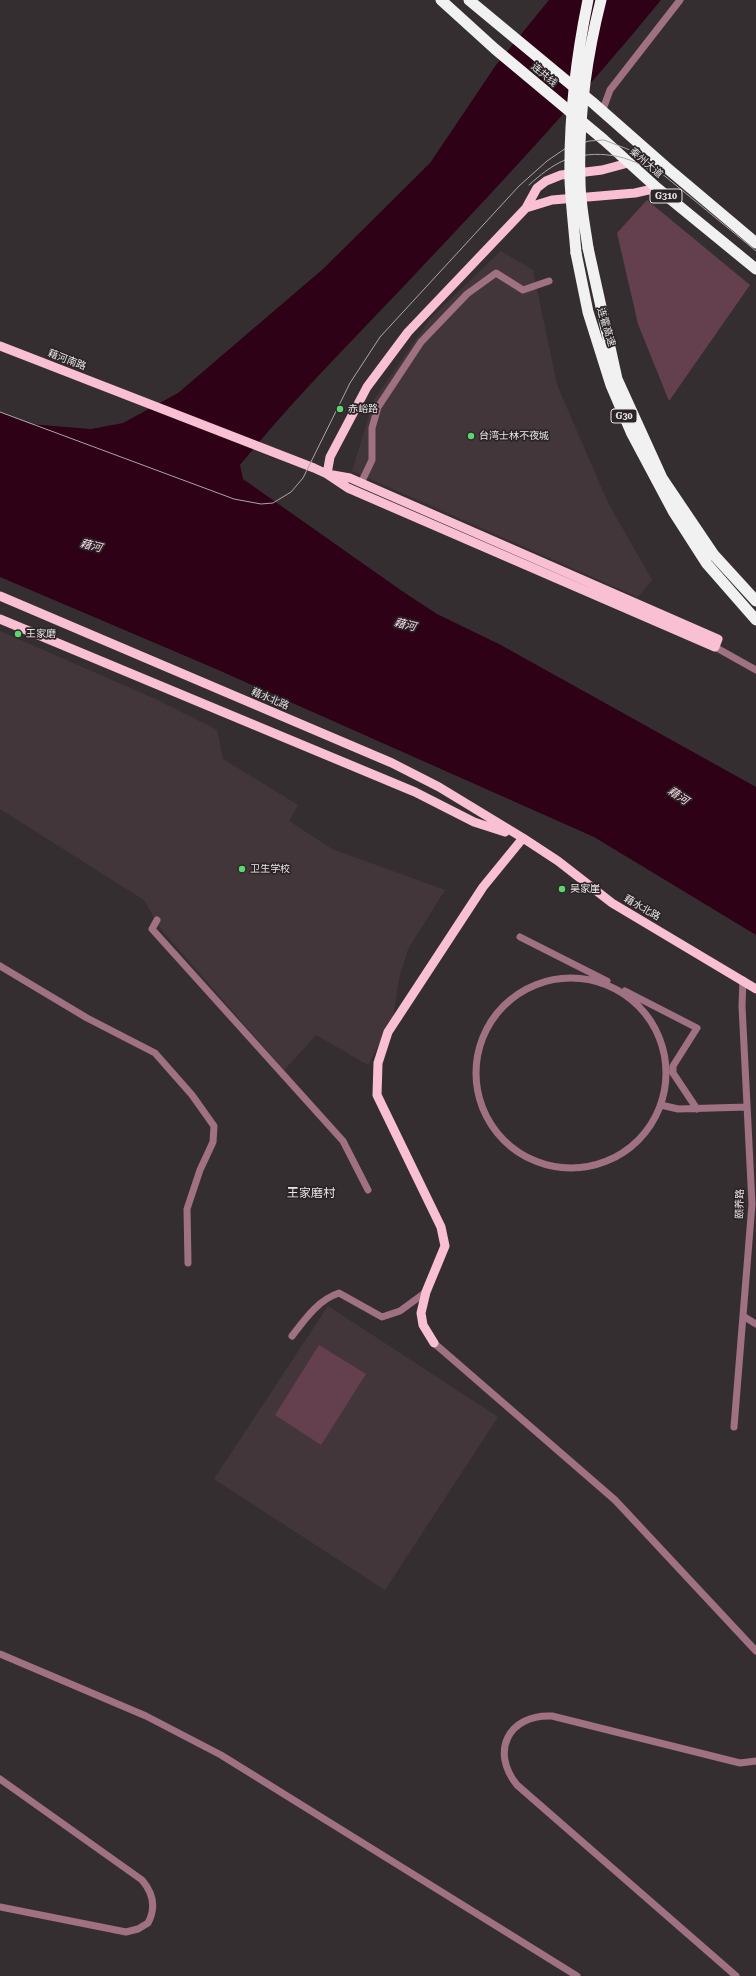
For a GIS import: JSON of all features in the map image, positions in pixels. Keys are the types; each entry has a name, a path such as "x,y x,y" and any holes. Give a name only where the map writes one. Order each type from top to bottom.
{"highway":[{"name":"连共线","path":"441,0 495,49 578,119"},
{"name":"连共线","path":"469,0 592,102"},
{"name":"连霍高速","path":"588,0 580,37 570,139 570,181 576,253 588,312 611,385 632,434 673,511 708,564 756,620"},
{"name":"连霍高速","path":"602,0 591,40 583,94 580,182 588,248 617,379 662,478 714,554 756,601"},
{"name":"秦州大道","path":"592,102 756,243"},
{"name":"秦州大道","path":"578,119 657,188 756,269"}],"main road":[{"path":"327,474 330,457 367,387 408,332 526,208 537,188 546,181 561,175 602,170 628,163"},
{"path":"526,208 552,200 635,193 657,188"},
{"name":"藉河南路","path":"0,346 126,394 327,474"},
{"path":"327,474 350,478 718,639 715,647 348,488 327,474"},
{"name":"藉水北路","path":"0,596 392,763 439,787 524,838 558,861 612,903 756,989"},
{"name":"藉水北路","path":"0,619 415,792 474,822 524,838"},
{"path":"434,1344 423,1325 421,1313 426,1292 445,1246 441,1227 378,1094 378,1062 388,1032 483,887 524,838"}],"street":[{"path":"602,112 610,90 680,0"},
{"path":"361,483 372,460 372,428 378,406 421,342 467,294 496,274 523,290 549,281"},
{"path":"715,647 756,670"},
{"path":"157,920 152,929 342,1141 368,1190"},
{"path":"520,937 697,1028 673,1066 673,1073 697,1109"},
{"path":"0,966 87,1018 155,1053 192,1095 214,1126 213,1142 200,1170 187,1209 188,1263"},
{"path":"562,978 583,979 603,984 630,998 645,1013 656,1030 664,1049 667,1070 666,1090 661,1105 655,1119 644,1136 628,1150 611,1160 591,1167 570,1169 540,1163 521,1154 509,1145 498,1134 486,1117 479,1098 476,1077 477,1056 483,1037 493,1019 507,1003 532,986 562,978"},
{"name":"颐养路","path":"734,1427 754,1206 742,1006 743,980"},
{"path":"661,1105 678,1109 747,1107"},
{"path":"292,1336 312,1311 328,1296 339,1293 349,1297 370,1312 382,1317 400,1312 426,1292"},
{"path":"743,1316 756,1324"},
{"path":"434,1344 614,1500 756,1651"},
{"path":"0,1654 146,1716 220,1755 309,1808 577,1976"},
{"path":"736,1976 517,1785 508,1775 504,1763 504,1750 508,1737 515,1726 526,1719 538,1715 552,1716 740,1763 756,1762"},
{"path":"0,1779 142,1880 151,1894 153,1906 148,1923 138,1929 126,1932 0,1907"}],"shaded area":[{"path":"647,200 750,285 669,401 638,324 617,233"},
{"name":"台湾士林不夜城","path":"501,251 533,270 557,385 608,503 652,580 638,597 352,471 374,400 431,318"},
{"name":"卫生学校","path":"0,631 153,698 217,730 223,759 298,805 289,821 332,849 445,890 408,949 399,978 393,1018 368,1065 316,1035 284,1070 160,928 144,900 0,809"},
{"path":"328,1306 498,1417 385,1590 214,1479"},
{"path":"319,1345 366,1374 321,1445 275,1415"}],"water":[{"name":"藉河","path":"549,0 661,0 599,73 503,181 279,419 240,465 243,479 437,614 499,644 756,787 756,935 594,837 216,669 0,577 0,412 30,424 91,429 123,423 178,393 323,269 430,163 496,65"}],"tram line":[{"path":"0,412 234,499 261,504 273,503 291,492 303,478 350,383 380,337 519,186 547,161 566,148 589,141 604,140 630,150 655,168 756,251"},
{"path":"529,185 560,162 576,157 600,154 624,158 635,162 656,175"}],"place":[{"name":"赤峪路","path":"340,409"},
{"name":"台湾士林不夜城","path":"471,436"},
{"name":"王家磨","path":"18,634"},
{"name":"卫生学校","path":"242,869"},
{"name":"吴家崖","path":"562,889"}],"district":[{"name":"王家磨村","path":"311,1193"}]}
